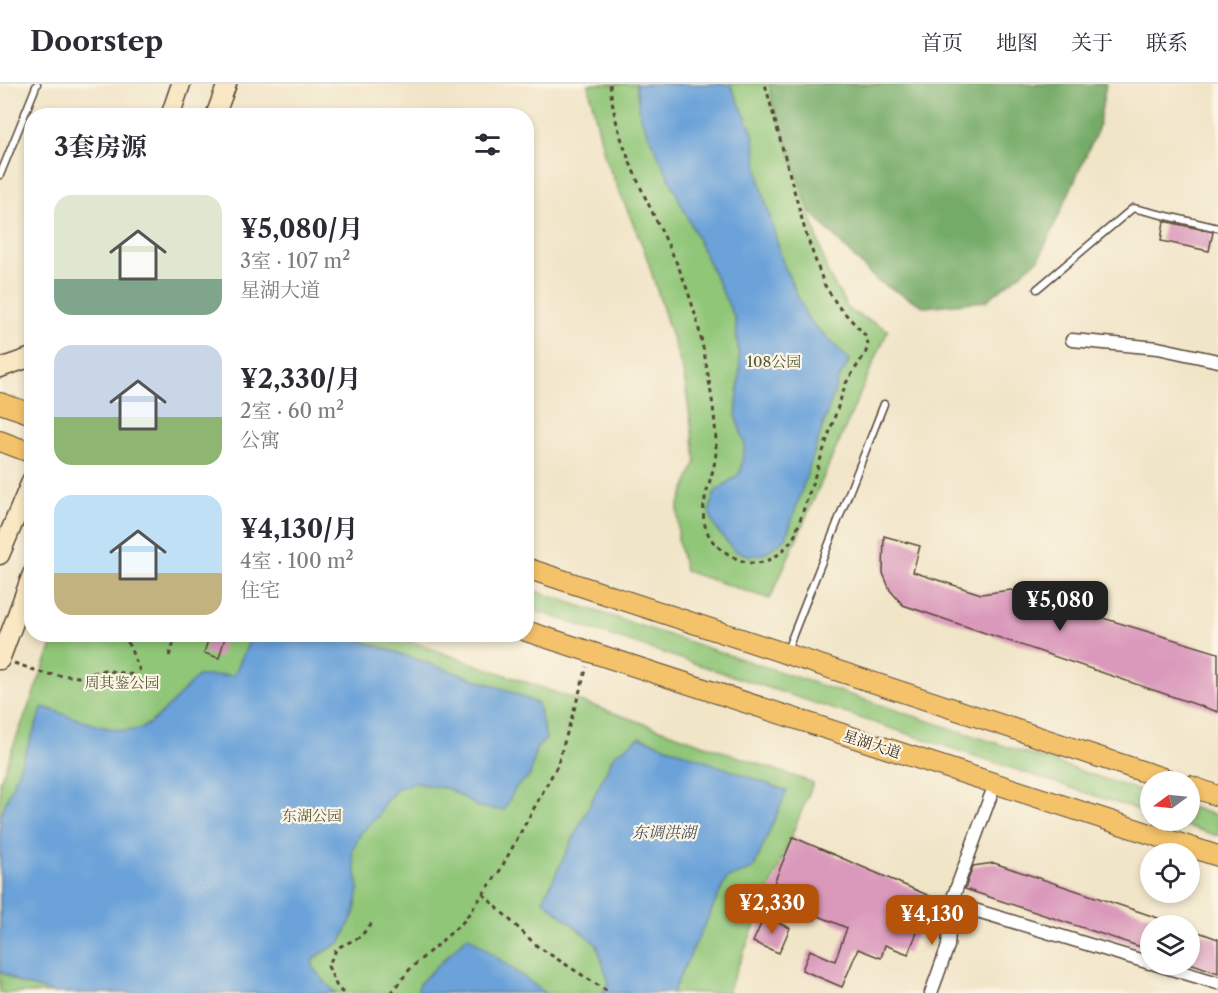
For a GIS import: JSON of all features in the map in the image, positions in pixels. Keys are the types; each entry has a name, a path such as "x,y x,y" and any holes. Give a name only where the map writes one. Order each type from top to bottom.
{"main road":[{"path":"173,108 181,84"},
{"path":"218,108 227,84"},
{"path":"0,368 24,360"},
{"path":"0,403 24,411"},
{"path":"0,441 24,450"},
{"path":"0,555 24,498"},
{"path":"534,571 1142,771"},
{"path":"0,659 24,599"},
{"name":"星湖大道","path":"534,634 1218,856"},
{"path":"1200,790 1218,796"}],"street":[{"path":"1072,340 1158,348 1218,361"},
{"path":"931,993 948,946 951,903 995,784"},
{"path":"951,903 1140,960"},
{"path":"1191,975 1218,983"}],"lane":[{"path":"27,108 37,84"},
{"path":"0,176 24,116"},
{"path":"1037,289 1133,208 1218,228"},
{"path":"785,653 884,404"}],"path":[{"path":"610,84 615,117 624,146 679,268 701,335 716,448 714,469 702,504 704,523 711,539 724,551 752,564 768,562 777,556 785,550 795,535 846,383 866,352 868,343 865,335 837,306 824,284 806,234 765,84"},
{"path":"127,642 140,671"},
{"path":"169,656 174,642"},
{"path":"391,993 410,969 463,922 534,812 557,766 591,654"},
{"path":"0,659 46,674 79,677 104,670 136,675"},
{"path":"483,894 537,946 610,993"},
{"path":"343,993 337,987 328,966 338,948 360,937 372,922"}],"green space":[{"name":"108公园","path":"588,84 772,84 828,274 849,310 888,330 770,599 685,571 678,540 678,507 696,461 684,375 644,249 605,158"},
{"path":"770,84 1106,84 1098,129 1039,259 986,301 925,307 877,281 810,211 772,101"},
{"path":"534,591 1140,791 1140,811 534,610"},
{"name":"东湖公园","path":"53,642 412,642 813,783 728,991 731,993 0,993 0,781"},
{"path":"1200,810 1218,816 1218,836 1200,830"}],"water":[{"path":"636,84 730,84 753,133 760,182 783,263 808,319 850,360 838,380 786,538 764,554 750,556 734,550 716,529 709,512 715,492 740,473 745,444 736,418 740,366 735,319 640,116"},
{"path":"249,642 366,642 507,690 538,704 546,739 536,749 530,776 516,787 504,810 478,807 449,789 415,783 398,788 385,802 378,816 361,833 352,851 359,889 355,911 341,942 313,959 313,968 335,993 55,993 19,983 0,971 0,817 43,707 117,730 139,729 162,713 198,676 234,675"},
{"name":"东调洪湖","path":"640,737 787,791 753,869 727,878 672,993 602,993 609,983 597,945 543,900 614,755"},
{"path":"468,936 545,993 417,993 420,983"}],"building":[{"path":"1164,221 1213,232 1209,251 1161,241"},
{"path":"884,536 920,546 913,572 981,594 1011,590 1218,653 1218,712 903,605 890,590 883,573"},
{"path":"207,642 224,642 219,658 204,653"},
{"path":"793,837 932,897 908,954 885,945 881,958 858,949 842,987 802,970 810,950 835,961 847,928 769,895"},
{"path":"994,863 1149,915 1140,915 1140,947 965,889 973,866"},
{"path":"764,917 790,928 779,953 753,942"},
{"path":"1200,933 1218,939 1218,973 1200,967"}],"park label":[{"name":"周其鉴公园","path":"122,682"}]}
